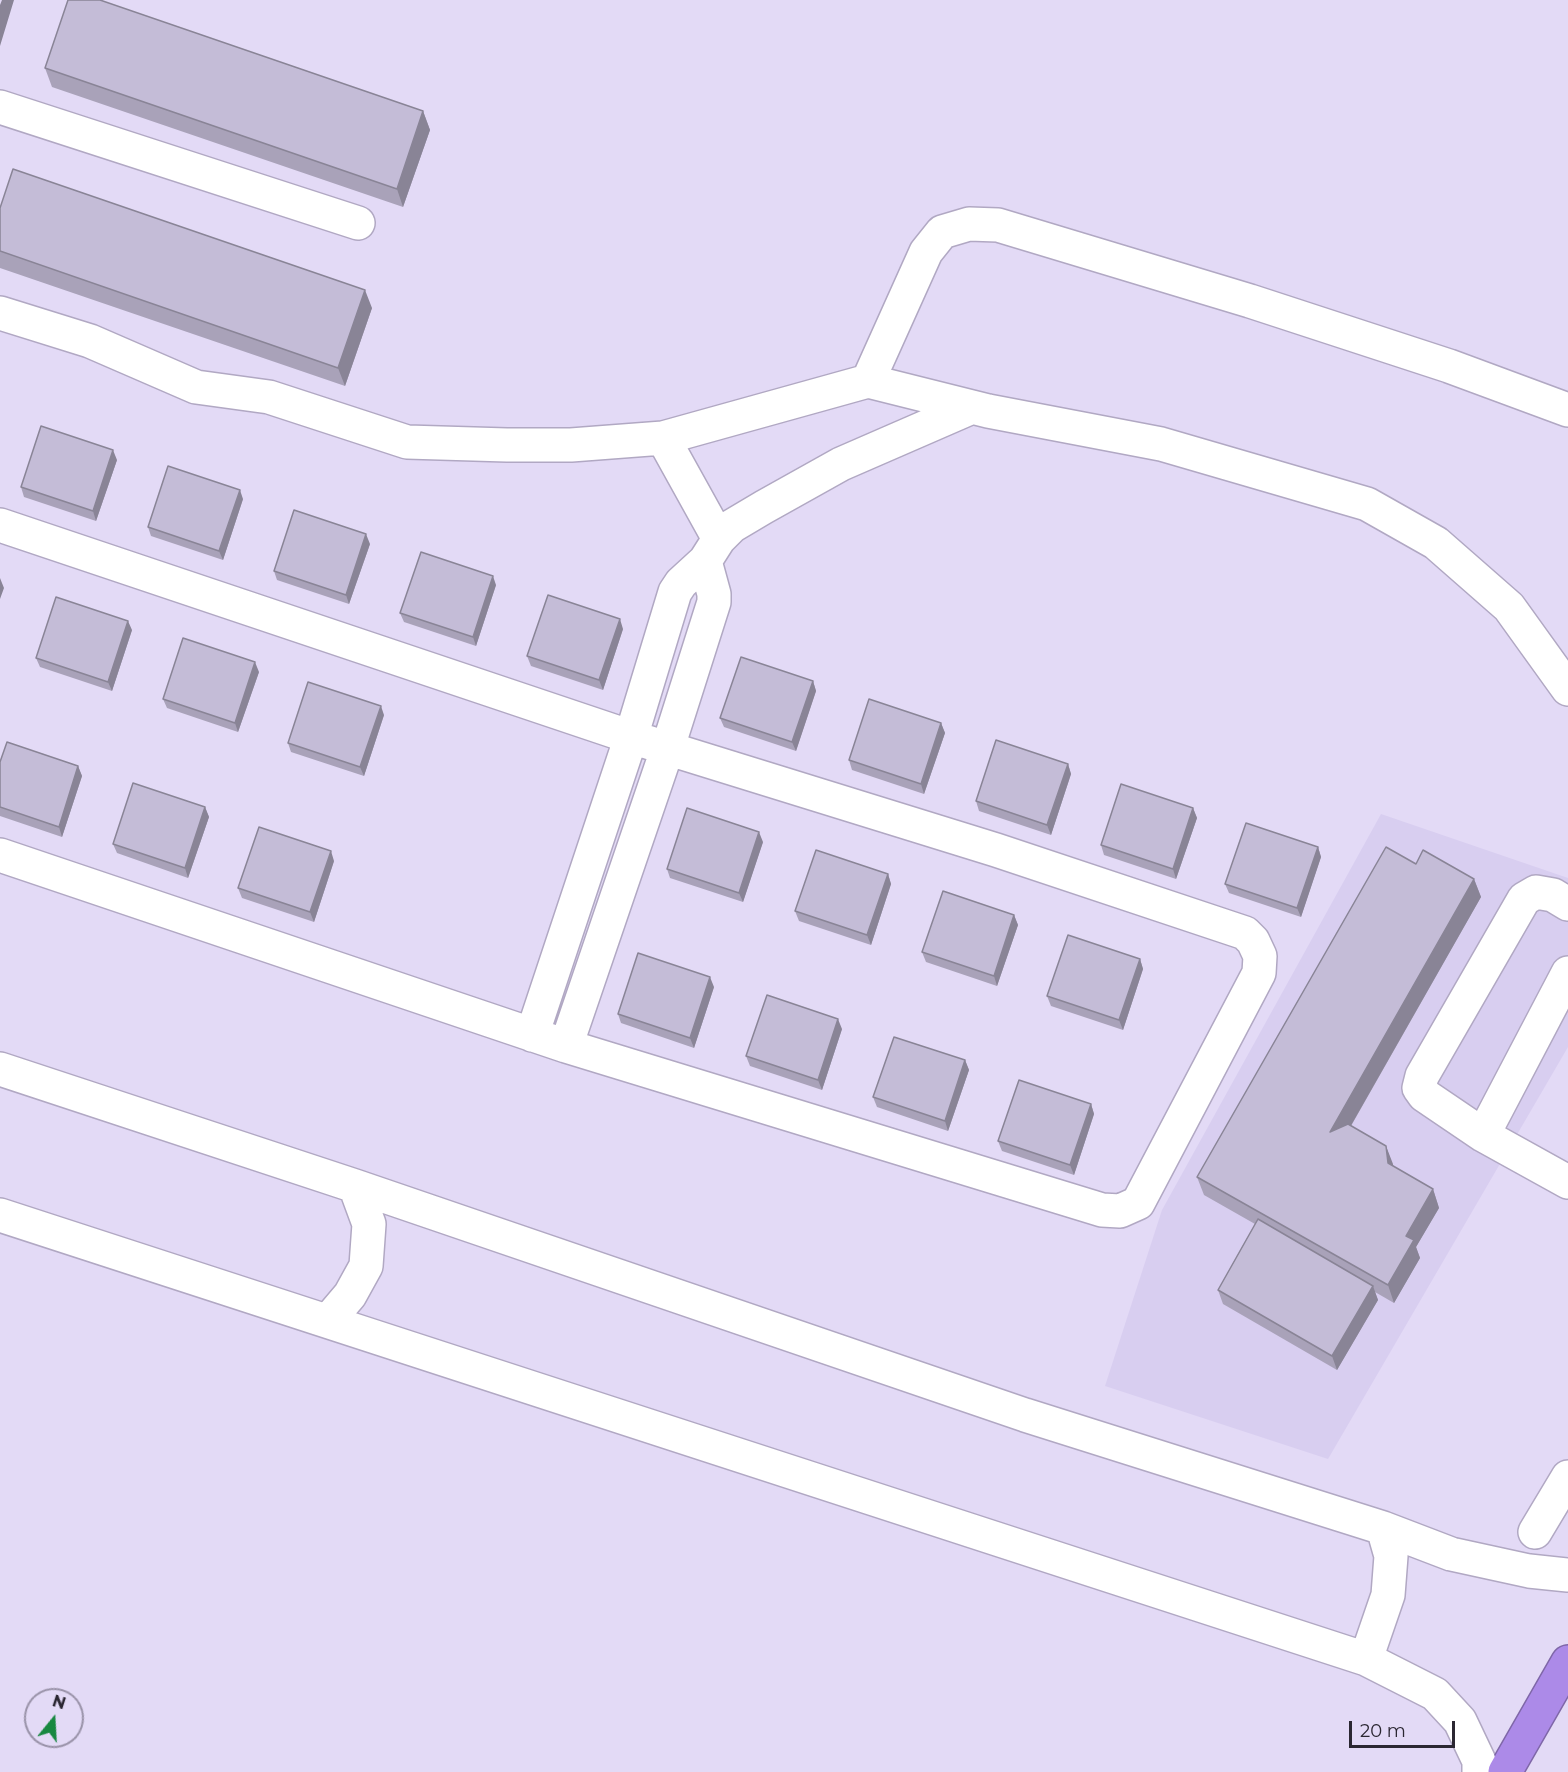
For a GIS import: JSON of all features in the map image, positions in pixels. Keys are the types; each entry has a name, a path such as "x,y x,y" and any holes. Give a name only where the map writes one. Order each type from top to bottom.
{"highway":[{"path":"1505,1772 1568,1662"}],"street":[{"path":"0,107 358,223"},
{"path":"868,381 926,252 942,232 969,224 998,225 1272,308 1449,366 1568,410"},
{"path":"0,313 90,341 196,387 269,397 407,442 570,445 663,438 868,381 972,407 1161,444 1367,504 1436,543 1509,607 1568,689"},
{"path":"532,1035 631,737 675,592 681,583 732,526 841,464 972,407"},
{"path":"566,1046 668,747 714,602 712,550 663,438"},
{"path":"0,525 631,737 996,850 1245,933 1253,941 1260,956 1259,973 1138,1203 1120,1211 1102,1210 566,1046 0,855"},
{"path":"1568,904 1553,895 1536,892 1524,899 1422,1076 1419,1088 1424,1095 1483,1135 1568,1182"},
{"path":"1483,1135 1568,973"},
{"path":"0,1069 355,1186 1025,1415 1383,1528 1451,1554 1529,1571 1568,1575"},
{"path":"328,1321 350,1295 366,1266 369,1224 355,1186"},
{"path":"0,1215 1366,1659 1435,1694 1460,1721 1479,1761 1479,1772"},
{"path":"1535,1532 1568,1477"},
{"path":"1366,1659 1388,1595 1391,1556 1383,1528"}],"shaded area":[{"path":"1381,814 1568,878 1568,1047 1328,1459 1105,1386 1162,1210"}],"building":[{"path":"68,0 100,0 423,111 397,189 45,68"},
{"path":"13,169 365,290 338,368 0,251 0,208"},
{"path":"41,426 113,450 93,511 21,487"},
{"path":"168,466 240,490 219,551 148,527"},
{"path":"294,510 366,534 346,595 274,571"},
{"path":"421,552 493,576 473,637 400,613"},
{"path":"548,595 620,619 599,680 527,656"},
{"path":"56,597 128,621 108,682 36,658"},
{"path":"183,638 255,662 235,723 163,699"},
{"path":"741,657 813,681 792,742 720,718"},
{"path":"308,682 381,706 360,767 288,743"},
{"path":"869,699 941,723 921,784 849,760"},
{"path":"996,740 1068,764 1047,825 976,801"},
{"path":"7,742 78,766 59,827 0,807 0,762"},
{"path":"133,783 205,807 185,868 113,844"},
{"path":"1121,784 1193,808 1173,869 1101,845"},
{"path":"687,808 759,832 739,893 667,869"},
{"path":"1246,823 1318,847 1297,908 1225,884"},
{"path":"259,827 331,851 310,912 238,888"},
{"path":"1386,847 1416,864 1423,850 1474,879 1330,1132 1348,1124 1386,1146 1388,1163 1433,1189 1406,1236 1414,1240 1388,1285 1197,1177"},
{"path":"816,850 888,874 867,935 795,911"},
{"path":"943,891 1014,915 994,976 922,952"},
{"path":"1068,935 1140,959 1119,1020 1047,996"},
{"path":"638,953 710,977 690,1038 618,1014"},
{"path":"767,995 838,1019 818,1080 746,1056"},
{"path":"894,1037 965,1060 945,1121 873,1097"},
{"path":"1019,1080 1091,1104 1070,1165 998,1141"},
{"path":"1258,1219 1373,1286 1332,1356 1218,1290"}]}
